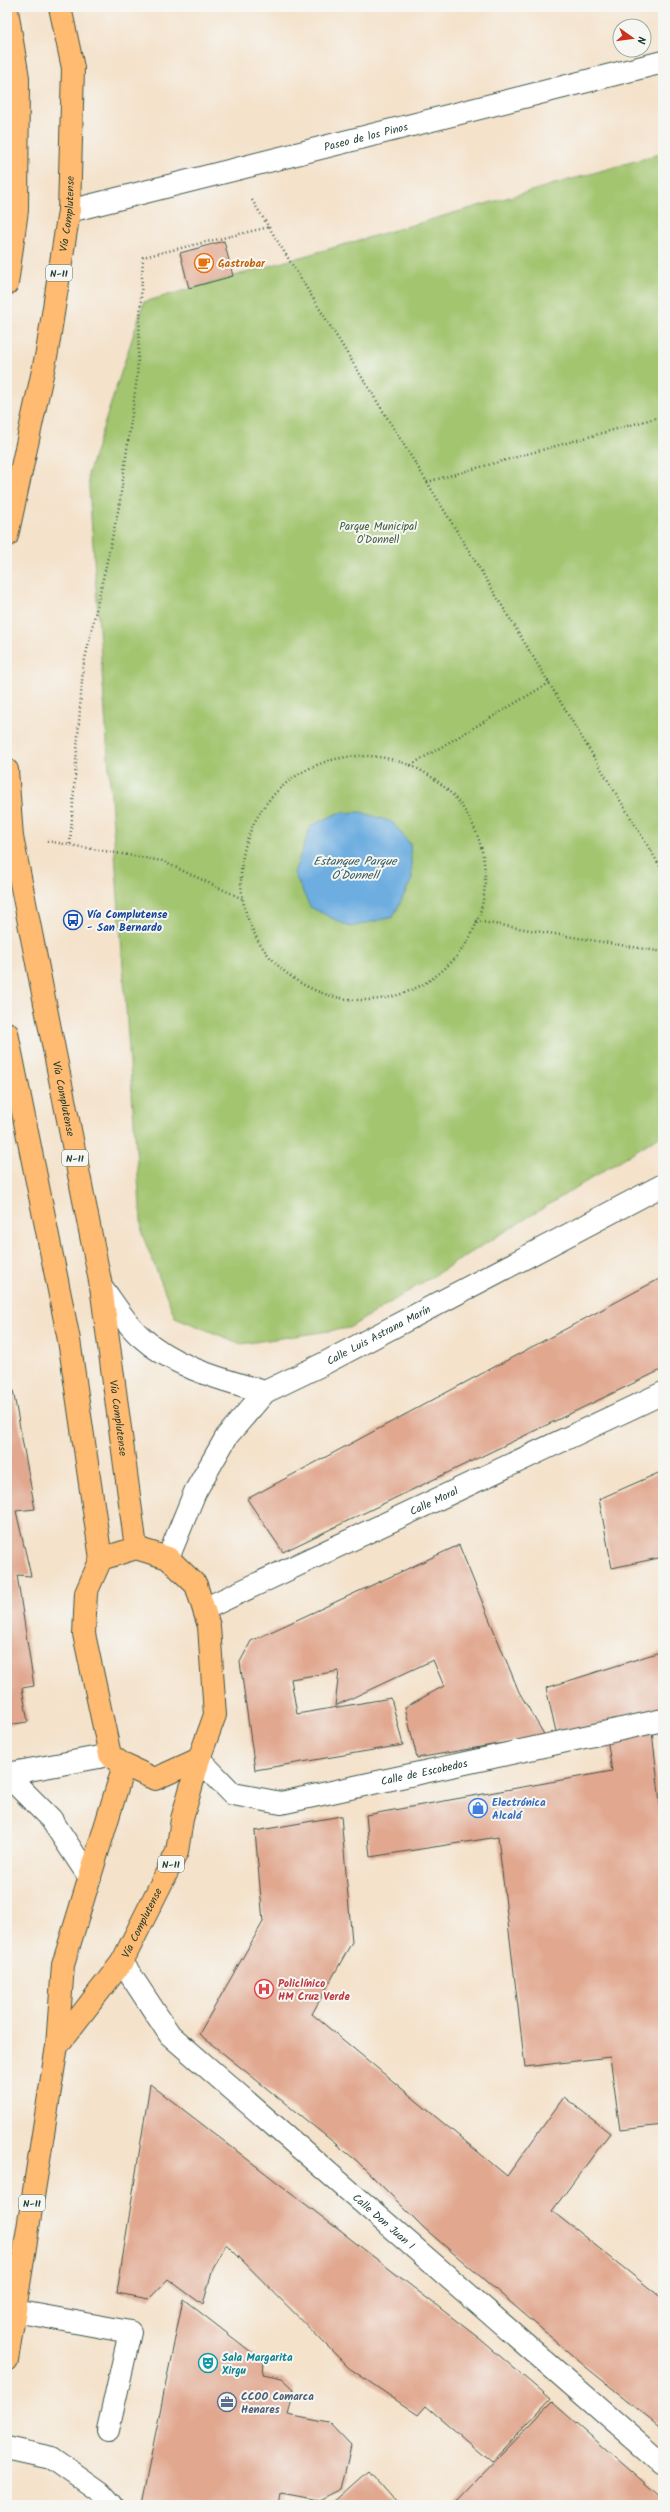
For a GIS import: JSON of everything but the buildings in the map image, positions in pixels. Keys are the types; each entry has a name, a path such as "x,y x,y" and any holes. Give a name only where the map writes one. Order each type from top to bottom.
{"main road":[{"name":"Vía Complutense","path":"7,536 47,352 69,211 73,68 60,7"},
{"path":"7,10 18,78 17,210 7,284"},
{"name":"Vía Complutense","path":"7,770 12,837 101,1286 136,1548"},
{"path":"7,1033 69,1340 101,1559 86,1593 84,1634 117,1760 155,1779 198,1759"},
{"path":"101,1559 136,1548 168,1558"},
{"name":"Vía Complutense","path":"58,2046 122,1962 177,1852 182,1819 198,1759 214,1715 209,1626 196,1585 168,1558"},
{"name":"Vía Complutense","path":"7,2360 58,2046 63,1965 90,1878 117,1760"}],"street":[{"name":"Paseo de los Pinos","path":"69,211 663,62"},
{"name":"Calle Luis Astrana Marín","path":"168,1558 195,1492 227,1436 265,1392 321,1365 663,1185"},
{"path":"101,1286 140,1336 179,1364 215,1377 265,1392"},
{"name":"Calle Moral","path":"204,1609 663,1393"},
{"name":"Calle de Escobedos","path":"198,1759 232,1794 281,1803 663,1720"},
{"path":"7,1775 117,1760"},
{"path":"7,1775 51,1818 90,1878"},
{"name":"Calle Don Juan I","path":"122,1962 170,2035 663,2464"},
{"path":"15,2311 130,2332 108,2430"},
{"path":"7,2448 52,2458 100,2492 112,2505"}],"path":[{"path":"243,899 162,862 70,844 83,668 119,507 137,378 143,257 269,227 427,482 663,871"},
{"path":"427,482 663,416"},
{"path":"411,765 549,683"},
{"path":"375,756 411,765 446,788 472,820 485,861 484,903 468,942 440,974 403,995 361,1001 320,993 284,971 257,939 243,899 242,861 253,826 274,795 303,771 338,758 375,756"},
{"path":"476,921 663,952"}],"green space":[{"name":"Parque Municipal O'Donnell","path":"663,153 663,1134 349,1328 241,1344 175,1317 142,1234 88,474 144,302"}],"water":[{"name":"Estanque Parque O´Donnell","path":"361,812 392,822 410,844 412,879 393,917 350,927 310,907 294,873 311,826 338,813"}],"place":[{"name":"Gastrobar","path":"204,263"},
{"name":"Vía Complutense - San Bernardo","path":"73,920"},
{"name":"Electrónica Alcalá","path":"478,1808"},
{"name":"Policlínico HM Cruz Verde","path":"264,1989"},
{"name":"Sala Margarita Xirgu","path":"208,2363"},
{"name":"CCOO Comarca Henares","path":"227,2402"}]}
